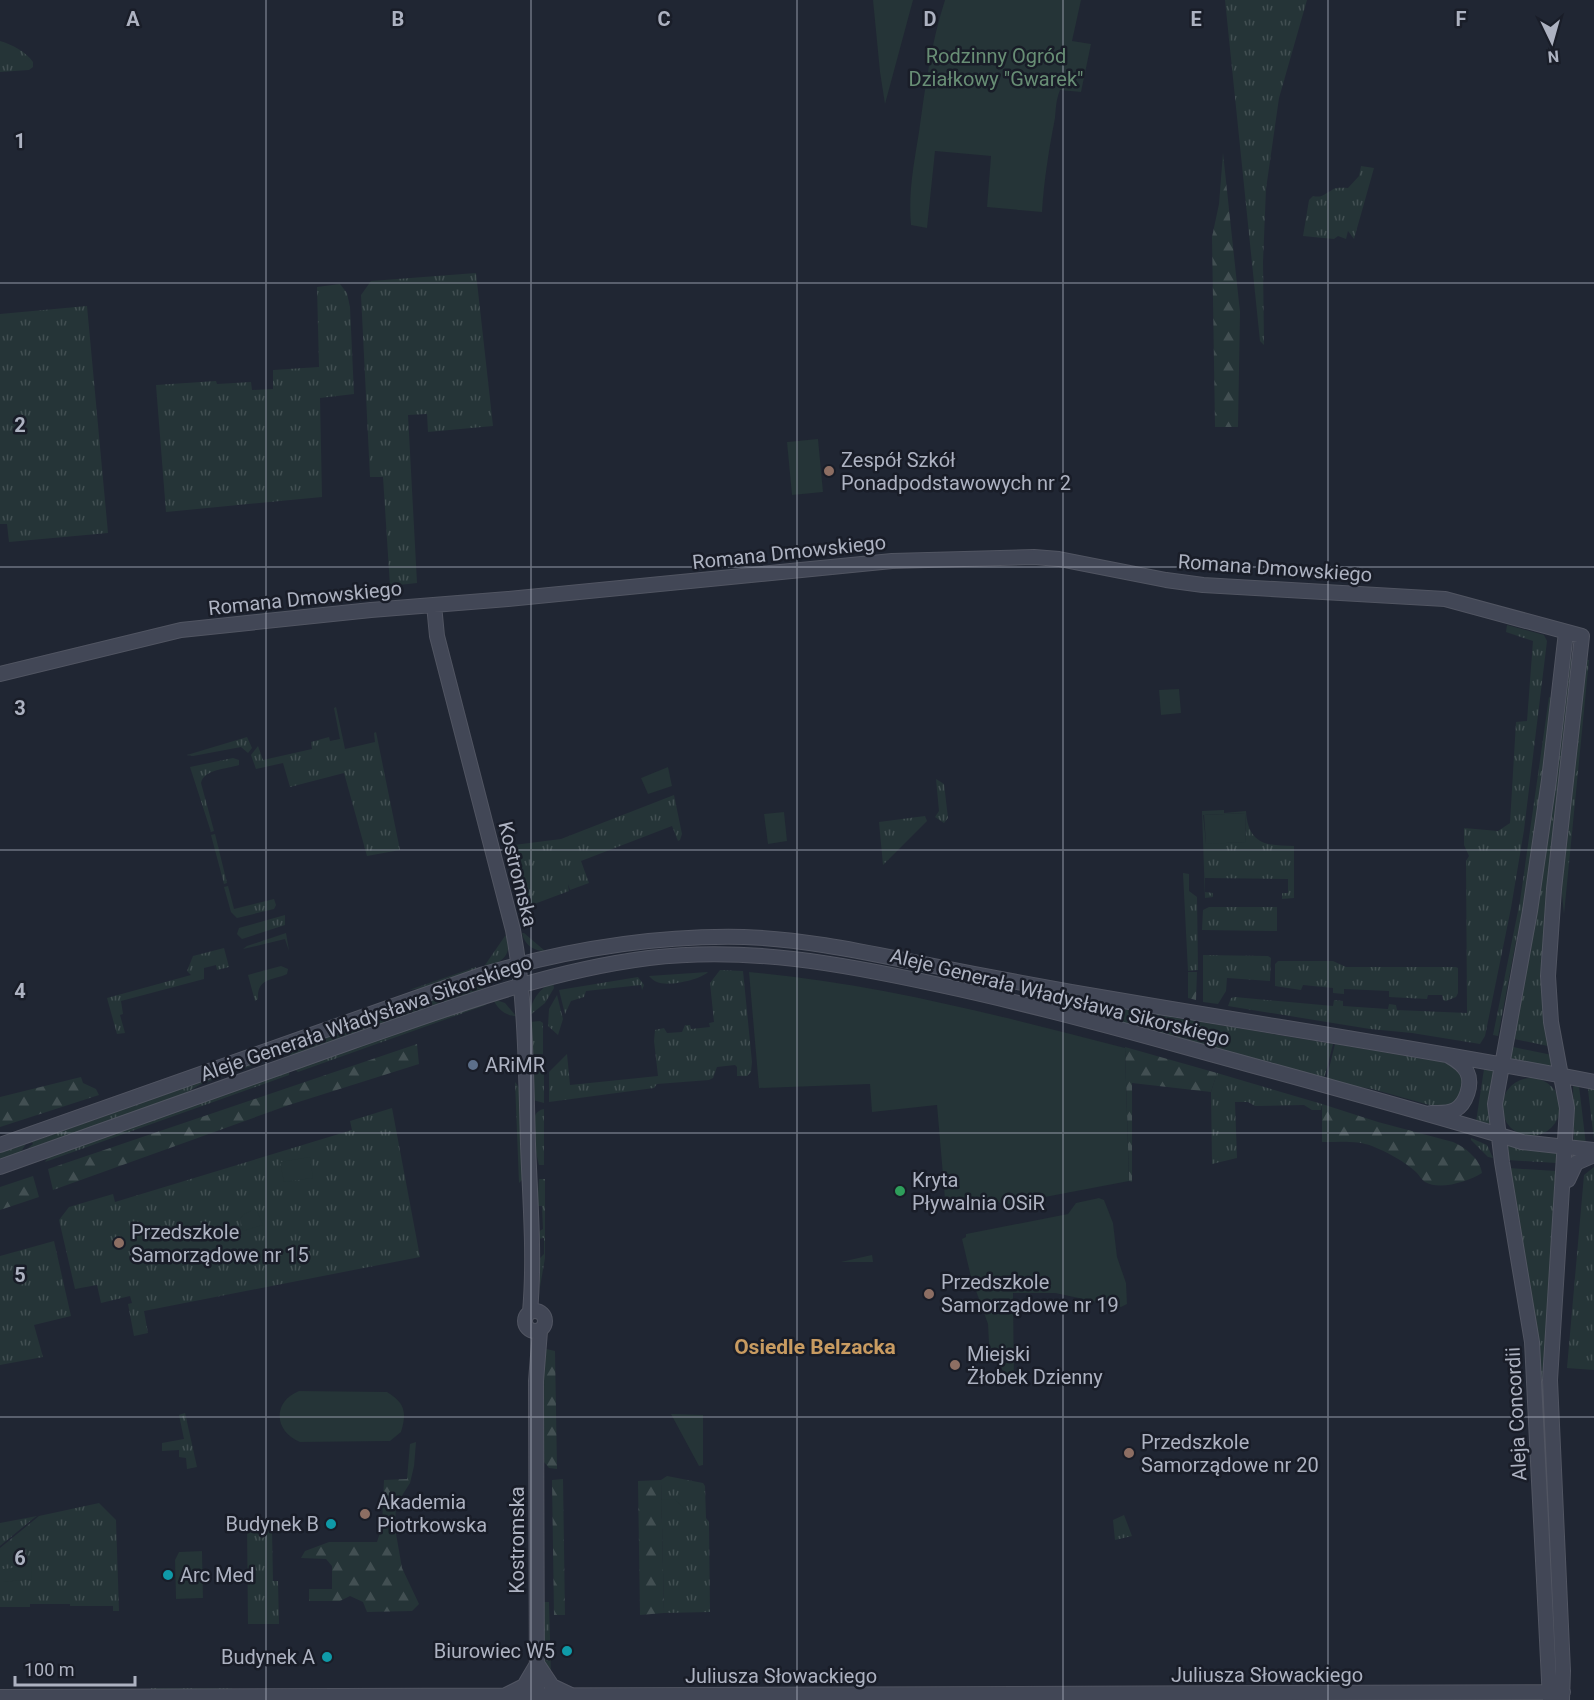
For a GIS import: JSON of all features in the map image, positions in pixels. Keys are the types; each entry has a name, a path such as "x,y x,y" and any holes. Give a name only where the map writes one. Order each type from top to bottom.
{"street":[{"name":"Romana Dmowskiego","path":"0,674 181,630 870,563 1034,557 1059,559 1203,585 1445,599 1582,636"},
{"name":"Kostromska","path":"434,605 437,636 512,927 519,964 525,1052 534,1312 543,1314 546,1321 544,1328 535,1331 538,1699"},
{"name":"Aleja Concordii","path":"1556,1696 1532,1342 1495,1104 1530,911 1549,780 1566,632"},
{"name":"Aleja Concordii","path":"1556,1696 1550,1380 1567,1108 1550,1012 1548,976 1554,889 1582,636"},
{"name":"Aleje Generała Władysława Sikorskiego","path":"0,1145 481,975 558,954 627,942 684,938 753,938 831,946 1043,987 1502,1064 1594,1082"},
{"name":"Aleje Generała Władysława Sikorskiego","path":"0,1167 520,984 627,961 688,955 775,957 837,964 983,994 1083,1019 1522,1142 1594,1150"},
{"path":"255,1076 264,1065 262,1051"},
{"path":"1417,1113 1448,1112 1456,1110 1464,1102 1468,1074 1458,1061 1448,1056"},
{"path":"1563,1190 1576,1163 1594,1155"},
{"path":"503,1699 525,1686 537,1664 552,1686 573,1698"},
{"name":"Juliusza Słowackiego","path":"0,1697 538,1699 1556,1696"}],"green space":[{"name":"Rodzinny Ogród Działkowy \"Gwarek\"","path":"873,0 913,0 885,104 880,72"},
{"name":"Rodzinny Ogród Działkowy \"Gwarek\"","path":"945,0 1081,0 1072,41 1091,44 1081,92 1060,90 1047,165 1042,212 987,207 991,156 935,151 927,228 911,225 912,178 932,49"},
{"path":"1225,0 1307,0 1279,98 1266,189 1263,262 1264,345 1260,341"},
{"path":"0,41 30,58 33,67 29,70 0,72"},
{"path":"1223,153 1240,312 1238,427 1215,427 1212,237 1219,204"},
{"path":"1361,166 1374,168 1354,239 1348,231 1346,239 1338,236 1334,239 1303,236 1309,200 1313,196 1321,196 1335,188 1348,188 1359,176"},
{"path":"476,273 493,426 428,432 427,414 408,415 417,583 390,586 383,477 370,477 361,295 371,281"},
{"path":"340,284 347,293 350,307 354,394 320,398 322,497 166,512 156,385 216,381 217,384 251,382 252,390 273,389 273,370 319,367 317,287"},
{"path":"87,306 108,533 9,542 7,524 0,524 0,314"},
{"path":"818,439 823,492 792,495 787,442"},
{"path":"1507,625 1544,635 1547,641 1524,830 1485,1036 1480,1044 1228,1006 1231,998 1235,997 1333,1006 1334,1000 1343,1001 1343,1006 1388,1009 1389,1004 1396,1005 1397,1010 1467,1013 1466,861 1469,856 1464,845 1464,828 1498,831 1510,823 1516,722 1527,721 1533,641 1506,632"},
{"path":"1568,658 1574,659 1548,1046 1514,1039 1532,942"},
{"path":"1583,659 1589,660 1564,914 1561,884"},
{"path":"1179,689 1181,713 1161,715 1159,690"},
{"path":"1549,697 1555,700 1525,906 1498,1036 1493,1035 1520,901"},
{"path":"336,707 345,749 375,742 374,733 376,732 400,850 367,856 344,773 290,787 283,763 256,769 251,755 258,746 263,760 312,749 311,742 329,737 330,741 340,739 334,708"},
{"path":"247,737 252,748 248,753 241,747 193,756 187,755"},
{"path":"233,758 239,760 239,765 211,772 203,778 201,783 214,831 211,832 190,767"},
{"path":"668,767 672,786 648,794 641,778"},
{"path":"936,779 944,784 948,818 944,823 935,817 939,811"},
{"path":"674,795 682,834 680,840 678,841 672,826 581,861 589,883 570,890 568,884 569,891 521,909 506,846 561,839"},
{"path":"1224,810 1224,813 1246,811 1250,830 1260,841 1267,844 1294,846 1294,898 1282,899 1282,893 1288,893 1288,879 1205,878 1205,892 1213,893 1213,897 1205,898 1202,811","holes":["1245,813 1246,842 1206,843 1203,815"]},
{"path":"784,812 787,841 768,844 764,814"},
{"path":"1245,813 1246,842 1206,844 1204,815"},
{"path":"925,816 927,821 883,865 879,822"},
{"path":"215,834 227,883 224,884 211,835"},
{"path":"1183,873 1189,874 1189,891 1197,897 1198,970 1188,971"},
{"path":"228,886 234,909 274,899 276,905 274,909 237,918 231,912 224,887"},
{"path":"1209,907 1277,907 1277,931 1202,930 1203,910"},
{"path":"285,915 285,925 242,939 237,934 239,928"},
{"path":"286,933 289,951 285,939 243,949 247,946"},
{"path":"522,933 524,933 545,951 530,946"},
{"path":"508,935 508,949 504,958 483,968 505,936"},
{"path":"224,948 229,967 217,970 216,965 204,968 204,979 121,1001 123,1014 120,1015 125,1033 117,1034 107,998 191,975 187,971 193,956"},
{"path":"1203,955 1268,956 1271,958 1270,981 1227,978 1226,991 1218,1004 1203,1002"},
{"path":"1278,961 1333,961 1346,967 1456,967 1458,968 1458,993 1456,997 1446,1001 1443,1000 1442,995 1428,995 1427,999 1389,997 1389,991 1344,989 1344,994 1333,993 1333,988 1303,985 1301,990 1275,986 1275,964"},
{"path":"281,966 288,969 287,974 266,981 260,987 258,999 255,1001 248,975"},
{"path":"476,967 477,970 429,987 409,990"},
{"path":"720,970 743,971 752,1062 751,1072 747,1076 737,1076 735,1065 717,1067 713,1078 709,1080 657,1084 654,1088 549,1102 549,1072 567,1054 570,1085 658,1076 655,1030 664,1028 667,1033 682,1032 685,1025 690,1025 691,1029 710,1027 709,1023 714,1022 710,983"},
{"path":"708,972 691,980 668,984 657,982 649,976"},
{"path":"749,972 891,992 1125,1048 1129,1181 1003,1205 997,1201 963,1207 945,1199 937,1105 872,1112 870,1084 759,1088"},
{"path":"1188,972 1197,972 1196,1000 1188,998"},
{"path":"638,977 644,985 642,990 641,985 586,991 584,997 571,1001 565,1014 559,990"},
{"path":"553,982 554,988 545,1003 529,1016 536,996"},
{"path":"481,983 483,989 291,1057 288,1051"},
{"path":"557,995 563,1019 558,1035 548,1026 549,1009"},
{"path":"1046,996 1333,1044 1324,1079 1045,1003"},
{"path":"493,999 505,1003 516,1016 502,1011"},
{"path":"487,1001 486,1005 298,1072 294,1069"},
{"path":"530,1022 543,1023 543,1054 532,1054"},
{"path":"417,1044 419,1064 289,1105 53,1190 48,1169"},
{"path":"1335,1044 1454,1064 1465,1077 1462,1098 1444,1109 1372,1089 1326,1081"},
{"path":"1125,1047 1217,1073 1211,1092 1132,1083 1132,1182 1129,1181"},
{"path":"1513,1047 1552,1055 1555,1068 1510,1060"},
{"path":"256,1063 201,1084 179,1097 27,1149 33,1144 32,1142"},
{"path":"544,1063 544,1103 533,1100 531,1067"},
{"path":"1484,1069 1494,1071 1489,1105 1490,1126 1476,1122"},
{"path":"289,1071 289,1075 45,1162 48,1157"},
{"path":"1217,1073 1322,1104 1321,1110 1312,1110 1304,1105 1255,1106 1248,1102 1235,1102 1237,1158 1212,1164 1211,1092"},
{"path":"81,1077 83,1083 96,1089 99,1095 0,1127 0,1097"},
{"path":"1525,1078 1537,1078 1552,1086 1560,1101 1560,1113 1552,1128 1537,1136 1525,1136 1510,1128 1502,1113 1502,1101 1510,1086"},
{"path":"515,1082 520,1089 523,1179 519,1183"},
{"path":"1573,1084 1579,1086 1586,1145 1574,1143"},
{"path":"1594,1089 1594,1140 1588,1090"},
{"path":"1322,1104 1453,1142 1471,1154 1482,1173 1454,1184 1431,1185 1401,1161 1372,1146 1354,1142 1322,1142"},
{"path":"392,1108 420,1257 144,1311 148,1333 134,1336 128,1304 132,1303 130,1296 101,1303 97,1285 75,1289 59,1220 69,1207 113,1194 115,1202 352,1130 350,1121"},
{"path":"544,1109 544,1165 539,1165 533,1124 534,1117"},
{"path":"1471,1138 1487,1145 1493,1158 1488,1157"},
{"path":"1504,1143 1558,1152 1557,1163 1507,1160"},
{"path":"26,1144 20,1153 0,1160 0,1153"},
{"path":"310,1157 313,1178 284,1182 280,1162"},
{"path":"1594,1167 1594,1370 1567,1368 1584,1175"},
{"path":"1508,1168 1556,1171 1546,1378 1538,1378"},
{"path":"33,1176 39,1197 0,1210 0,1187"},
{"path":"539,1179 545,1179 545,1258 540,1287 539,1259 544,1254 544,1238 538,1239 538,1232 543,1229 542,1206 537,1206"},
{"path":"1099,1198 1104,1200 1113,1223 1117,1257 1126,1283 1127,1304 1121,1307 1055,1293 1013,1293 1014,1385 1007,1379 989,1344 988,1324 971,1277 962,1239 966,1237 966,1234 1068,1214 1076,1203"},
{"path":"254,1209 263,1225 243,1231 240,1219"},
{"path":"54,1241 71,1316 34,1325 43,1357 0,1365 0,1256"},
{"path":"872,1255 873,1262 841,1262"},
{"path":"542,1348 555,1351 557,1469 549,1468 544,1462"},
{"path":"1546,1385 1557,1667 1539,1386"},
{"path":"299,1391 387,1392 398,1400 403,1409 404,1419 401,1432 390,1441 300,1442 285,1431 280,1416 284,1402"},
{"path":"185,1413 197,1467 187,1469 186,1458 179,1457 179,1450 162,1451 162,1443 184,1439 179,1415"},
{"path":"671,1414 703,1415 703,1465 699,1466"},
{"path":"416,1442 410,1483 396,1505 395,1528 402,1568 419,1604 412,1611 367,1612 363,1602 350,1596 340,1601 309,1601 309,1589 332,1589 332,1566 326,1559 301,1558 305,1551 329,1542 377,1542 382,1526 384,1480 407,1479 410,1444"},
{"path":"667,1476 703,1483 705,1486 706,1518 709,1522 710,1612 664,1613 661,1480"},
{"path":"563,1479 565,1615 554,1615 552,1480"},
{"path":"661,1480 664,1613 640,1615 638,1481"},
{"path":"674,1499 685,1509 685,1518 662,1518 661,1500"},
{"path":"99,1503 116,1520 119,1611 113,1611 113,1606 70,1606 70,1604 0,1607 0,1548 39,1516"},
{"path":"1124,1515 1132,1536 1115,1540 1113,1520"},
{"path":"37,1516 34,1518 0,1546 0,1523"},
{"path":"275,1521 272,1530 273,1581 278,1581 279,1624 248,1624 247,1522"},
{"path":"202,1551 203,1598 176,1599 175,1560 179,1552"},
{"path":"31,1566 32,1579 3,1582 3,1569"},
{"path":"544,1602 549,1602 551,1676 544,1663"},
{"path":"151,1688 232,1688 232,1689 150,1692"}],"place":[{"name":"Zespół Szkół Ponadpodstawowych nr 2","path":"829,471"},
{"name":"ARiMR","path":"473,1065"},
{"name":"Kryta Pływalnia OSiR","path":"900,1191"},
{"name":"Przedszkole Samorządowe nr 15","path":"119,1243"},
{"name":"Przedszkole Samorządowe nr 19","path":"929,1294"},
{"name":"Miejski Żłobek Dzienny","path":"955,1365"},
{"name":"Przedszkole Samorządowe nr 20","path":"1129,1453"},
{"name":"Akademia Piotrkowska","path":"365,1514"},
{"name":"Budynek B","path":"331,1524"},
{"name":"Arc Med","path":"168,1575"},
{"name":"Biurowiec W5","path":"567,1651"},
{"name":"Budynek A","path":"327,1657"}],"district":[{"name":"Osiedle Belzacka","path":"815,1347"}]}
